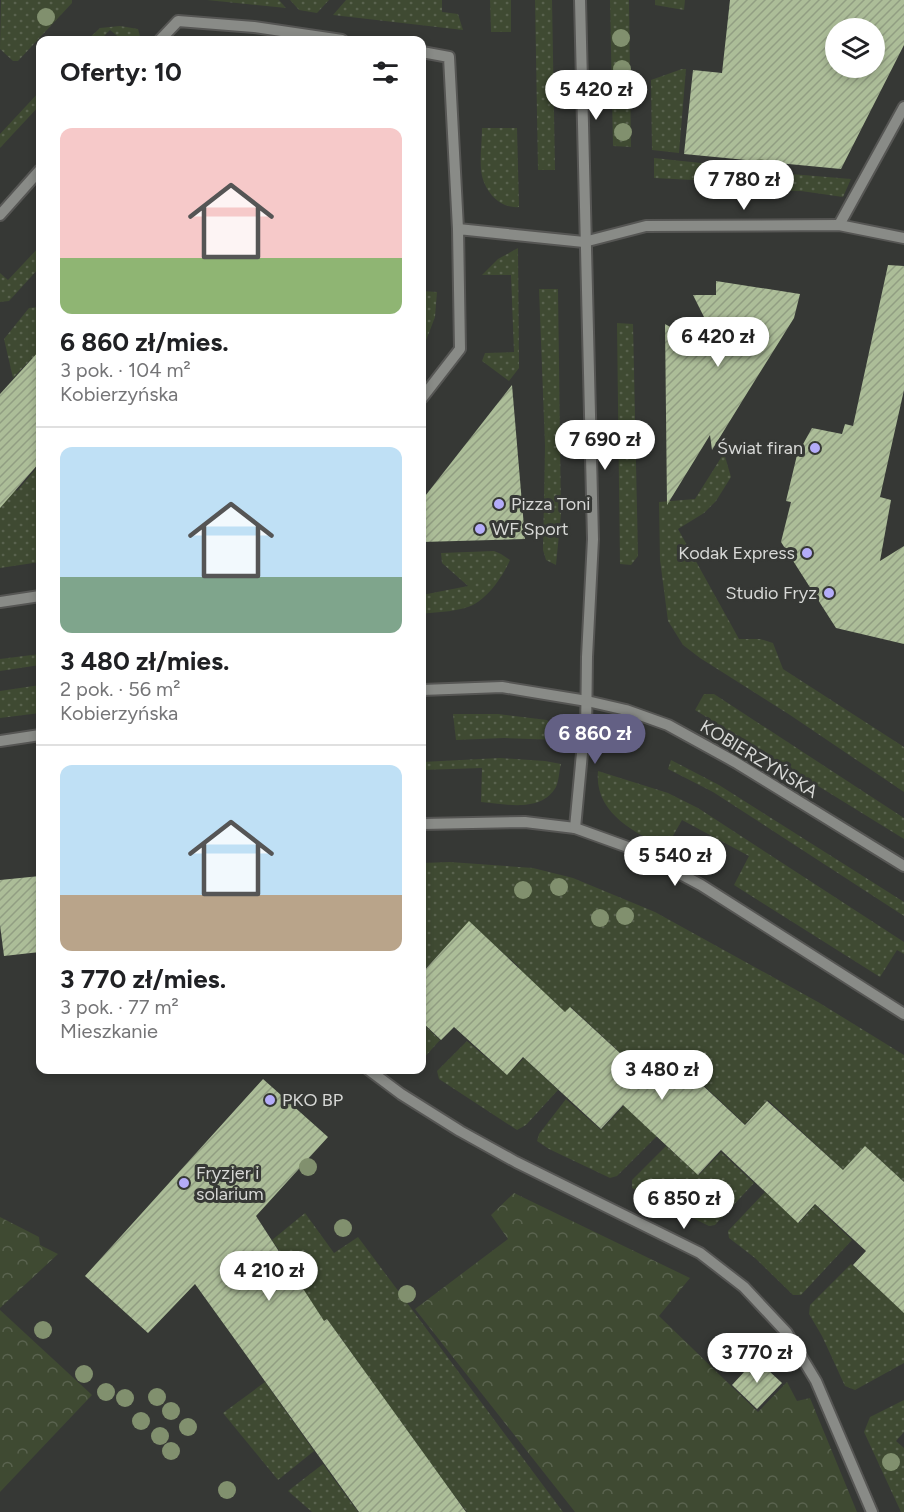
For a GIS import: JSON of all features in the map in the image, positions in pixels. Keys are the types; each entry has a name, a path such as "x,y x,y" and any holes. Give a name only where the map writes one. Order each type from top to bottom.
{"street":[{"path":"575,828 582,753 586,735 593,539 584,242 580,0"},
{"path":"164,36 178,21 254,27 315,36"},
{"path":"426,53 449,57 458,229 460,349 426,393"},
{"path":"839,225 904,107"},
{"path":"0,214 36,174"},
{"path":"458,229 584,242 646,226 839,225 904,238"},
{"path":"0,602 36,597"},
{"name":"KOBIERZYŃSKA","path":"426,690 502,687 588,701 626,710 668,725 735,762 904,866"},
{"path":"0,741 36,736"},
{"path":"426,824 525,822 575,828 636,850 701,885 904,1014"},
{"path":"374,1074 460,1131 516,1162 700,1253 744,1287 787,1333 816,1381 872,1512"}],"green space":[{"path":"1,0 72,0 72,3 41,36 36,36 36,42 18,61 13,61 0,49"},
{"path":"207,0 279,0 286,8"},
{"path":"290,0 329,0 317,13 299,10"},
{"path":"346,0 442,0 442,12 458,14 463,30 333,15"},
{"path":"490,0 511,0 511,32 491,32"},
{"path":"535,0 552,0 555,170 538,170"},
{"path":"610,0 629,0 631,147 613,146"},
{"path":"655,0 685,0 684,10 655,5"},
{"path":"120,26 138,29 140,36 117,36 110,30 104,36 91,36 100,28"},
{"path":"686,69 679,153 652,150 651,80"},
{"path":"36,95 36,109 0,148 0,134"},
{"path":"482,128 517,128 519,207 500,203 484,182 481,164"},
{"path":"654,158 748,168 753,172 751,183 654,178"},
{"path":"791,174 851,179 843,197 790,191"},
{"path":"518,248 519,368 509,381 482,361 485,353 514,352 511,275 482,275 498,259"},
{"path":"36,250 36,271 9,301 0,302 0,273 8,280"},
{"path":"539,289 558,289 561,514 556,565 546,560 543,550 545,446"},
{"path":"426,291 437,292 435,317 426,341"},
{"path":"36,307 36,361 32,358 13,378 4,339 29,308"},
{"path":"617,323 633,324 638,556 631,565 620,564"},
{"path":"724,453 731,477 716,501 704,513 678,529 739,639 760,639 773,643 783,669 904,747 904,792 700,658 683,645 668,621 660,560 659,502 695,499"},
{"path":"36,469 36,563 0,568 0,475 17,491"},
{"path":"494,551 510,560 498,582 479,601 465,608 426,614 426,594 468,586 442,563 441,553"},
{"path":"36,654 36,666 0,671 0,659"},
{"path":"36,686 36,714 0,718 0,691"},
{"path":"704,694 714,694 904,818 904,839 695,710"},
{"path":"453,714 498,714 547,720 560,734 559,740 504,738 456,740"},
{"path":"500,758 561,764 558,782 549,795 532,804 512,805 481,802 482,768 426,770 426,762"},
{"path":"671,760 719,785 904,902 904,916 713,792 668,769"},
{"path":"598,771 668,793 698,808 904,942 904,954 897,950 880,977 734,885 749,856 682,820 666,848 629,828 609,810 602,798 598,786"},
{"path":"450,862 533,868 573,878 655,912 818,1002 904,1055 904,1182 865,1146 843,1170 768,1100 745,1124 668,1052 645,1076 571,1007 559,1019 512,975 519,967 469,922 426,968 426,863"},
{"path":"426,1027 440,1040 426,1056"},
{"path":"467,1041 507,1075 524,1058 558,1090 526,1125 517,1130 439,1079 437,1071"},
{"path":"566,1099 601,1130 624,1106 657,1136 617,1176 610,1178 537,1141 539,1134"},
{"path":"666,1146 699,1175 721,1152 754,1183 715,1225 709,1226 632,1188 632,1180"},
{"path":"765,1192 799,1223 815,1205 852,1240 801,1295 793,1295 755,1258 729,1238 728,1231"},
{"path":"514,1193 690,1278 659,1316 758,1412 787,1382 797,1401 810,1398 857,1512 575,1512 415,1309 508,1239 491,1215"},
{"path":"305,1213 334,1253 358,1237 563,1512 467,1512 444,1482 412,1450 418,1445 386,1402 354,1367 359,1363 327,1319 321,1322 293,1284 299,1279 272,1240"},
{"path":"0,1217 39,1237 40,1245 58,1254 0,1308"},
{"path":"851,1264 897,1306 904,1300 904,1363 855,1390 845,1386 809,1314 810,1305"},
{"path":"0,1310 92,1395 0,1492"},
{"path":"265,1382 314,1451 278,1480 223,1413"},
{"path":"904,1400 904,1432 896,1441 904,1448 904,1512 901,1512 864,1432 870,1417"},
{"path":"323,1464 358,1512 312,1512 288,1491"}],"building":[{"path":"730,0 904,0 904,45 841,169 684,154 693,70 722,73"},
{"path":"888,265 904,266 904,390 880,497 891,500 880,561 904,546 904,644 836,628 781,542 791,502 786,501 797,455 812,428 842,434 845,424 853,426"},
{"path":"716,281 800,294 794,318 712,450 710,435 667,505 665,324 724,357 693,295 716,295"},
{"path":"36,354 36,467 0,508 0,394"},
{"path":"512,385 525,539 426,542 426,495"},
{"path":"36,876 36,952 4,956 0,925 0,880"},
{"path":"469,921 565,1012 570,1007 646,1077 668,1053 745,1125 767,1101 843,1170 865,1146 904,1182 904,1313 853,1265 866,1251 815,1204 798,1223 721,1150 698,1175 623,1105 601,1129 523,1057 507,1075 454,1027 441,1040 426,1026 426,969"},
{"path":"263,1079 328,1137 256,1216 324,1321 327,1319 466,1512 359,1512 195,1284 148,1333 85,1276"},
{"path":"756,1359 782,1383 757,1409 732,1385"}],"place":[{"name":"Świat firan","path":"815,448"},
{"name":"Pizza Toni","path":"499,504"},
{"name":"WF Sport","path":"480,529"},
{"name":"Kodak Express","path":"807,553"},
{"name":"Studio Fryz","path":"829,593"},
{"name":"PKO BP","path":"270,1100"},
{"name":"Fryzjer i solarium","path":"184,1183"}]}
